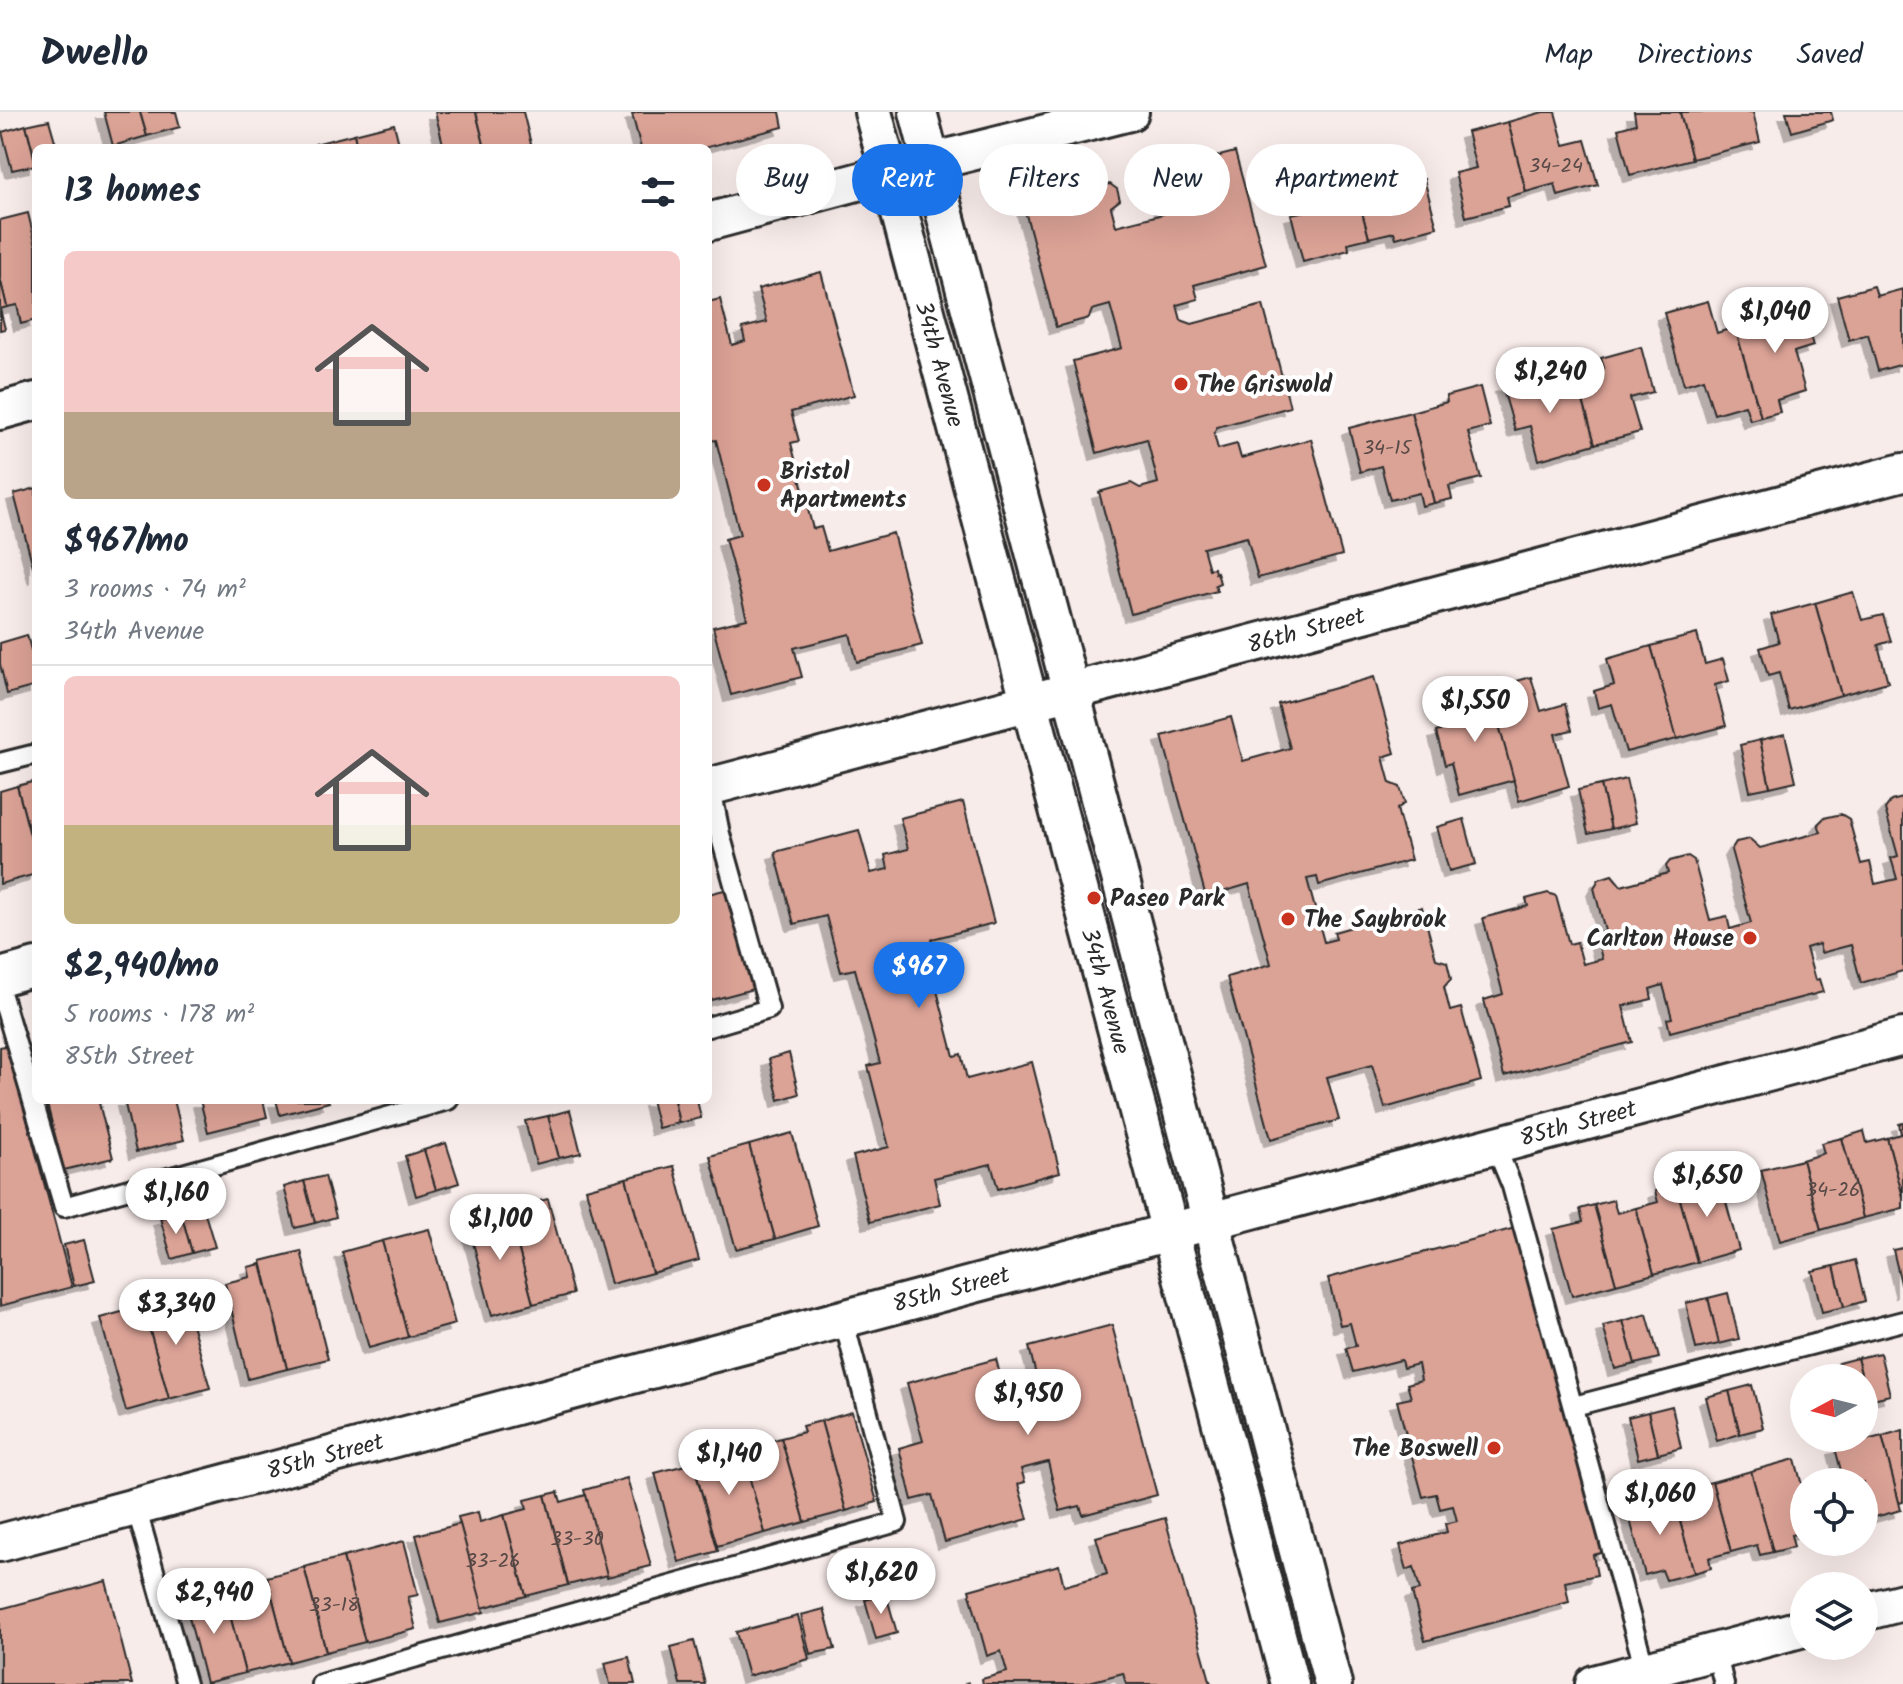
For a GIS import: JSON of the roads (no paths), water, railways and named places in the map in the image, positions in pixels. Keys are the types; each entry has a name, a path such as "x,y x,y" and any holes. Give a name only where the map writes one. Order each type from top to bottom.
{"street":[{"name":"34th Avenue","path":"873,112 881,144"},
{"name":"34th Avenue","path":"918,112 926,144"},
{"path":"963,154 1130,112"},
{"path":"712,221 852,183"},
{"name":"34th Avenue","path":"901,216 1290,1684"},
{"name":"34th Avenue","path":"945,216 1333,1684"},
{"path":"0,411 32,402"},
{"name":"86th Street","path":"712,781 1031,703 1903,472"},
{"path":"0,977 32,968"},
{"name":"85th Street","path":"0,1543 1903,1037"},
{"path":"1878,1608 1903,1602"},
{"path":"1594,1684 1645,1670 1720,1668 1790,1635"}],"lane":[{"path":"0,763 32,755"},
{"path":"712,796 769,1009 712,1026"},
{"path":"0,989 32,1098"},
{"path":"34,1104 64,1207 434,1104"},
{"path":"1495,1145 1512,1186 1645,1670"},
{"path":"321,1684 897,1522 843,1318"},
{"path":"1574,1406 1903,1321"},
{"path":"136,1507 186,1684"}],"place":[{"name":"The Griswold","path":"1181,384"},
{"name":"Bristol Apartments","path":"764,485"},
{"name":"Paseo Park","path":"1094,898"},
{"name":"The Saybrook","path":"1288,919"},
{"name":"Carlton House","path":"1750,938"},
{"name":"The Boswell","path":"1494,1448"}]}
